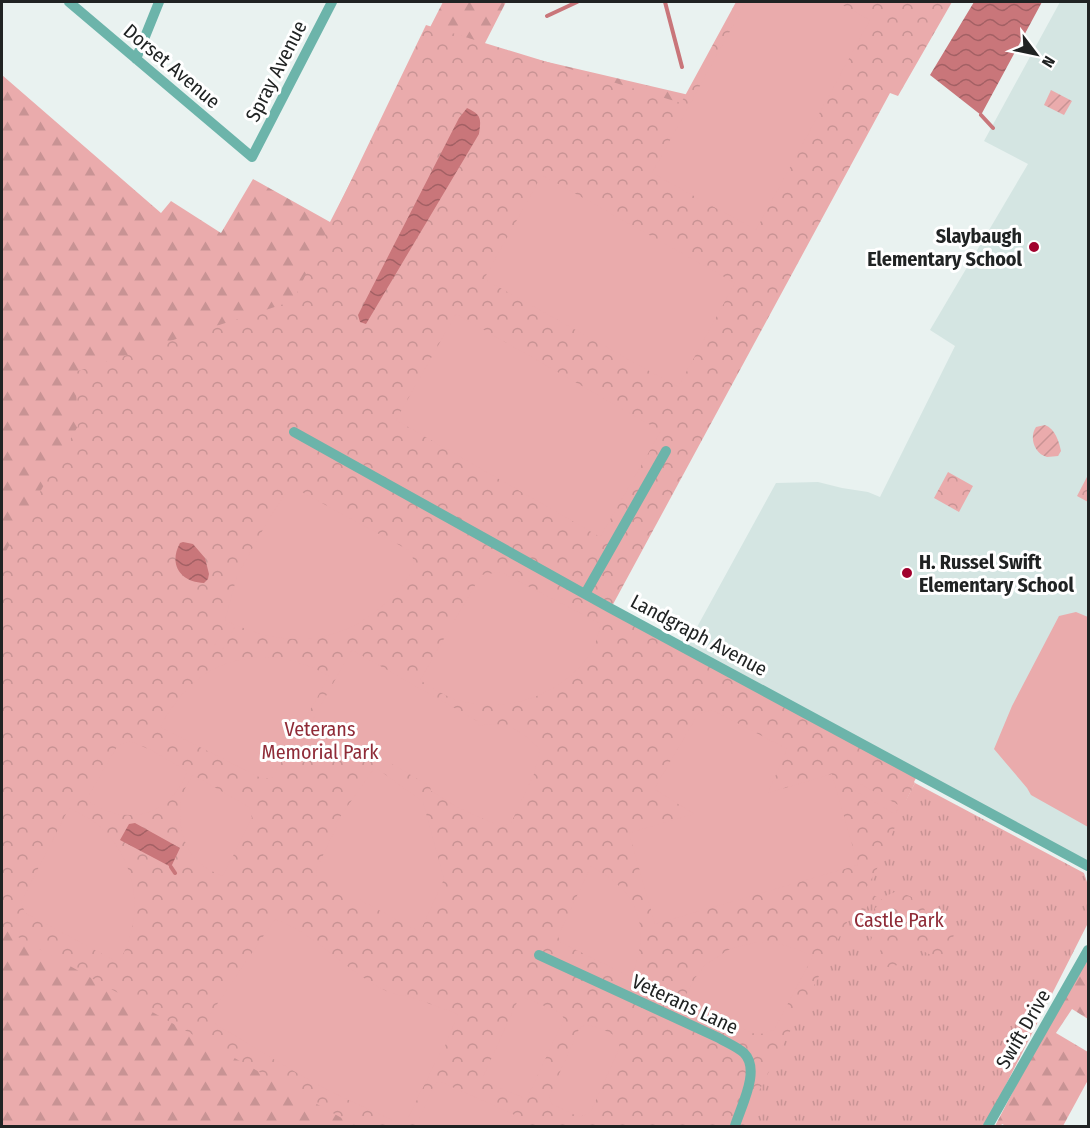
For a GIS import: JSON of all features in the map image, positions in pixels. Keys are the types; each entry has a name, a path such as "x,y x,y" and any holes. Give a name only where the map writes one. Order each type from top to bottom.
{"street":[{"name":"Dorset Avenue","path":"69,2 252,158"},
{"path":"136,59 159,2"},
{"name":"Spray Avenue","path":"252,158 332,2"},
{"name":"Landgraph Avenue","path":"294,432 585,594 1089,866"},
{"path":"585,594 666,451"},
{"name":"Swift Drive","path":"988,1126 1089,950"},
{"name":"Veterans Lane","path":"539,955 718,1038 745,1054 751,1064 752,1076 735,1126"}],"shaded area":[{"name":"H. Russel Swift Elementary School","path":"1060,2 1088,2 1088,871 685,649 776,483 818,482 868,492 880,497 955,346 930,330 1028,164 984,141"}],"green space":[{"path":"443,2 506,2 483,47 689,95 649,175 456,313 368,1126 2,1126 2,75 161,213 171,201 221,233 253,179 330,222"},
{"name":"Veterans Memorial Park","path":"736,2 952,2 898,96 890,93 611,608 918,774 915,783 876,871 749,1110 745,1126 356,1126 2,928 2,558 78,426 75,372 293,301 426,25 681,103"},
{"path":"746,2 837,2 870,20 756,230 652,173"},
{"path":"1051,90 1072,101 1064,115 1044,105"},
{"path":"542,175 735,283 678,387 484,279"},
{"path":"456,314 661,431 600,537 396,420"},
{"path":"1045,425 1054,432 1058,439 1061,451 1058,456 1047,457 1034,445 1033,435 1036,427"},
{"path":"948,472 973,486 959,512 934,498"},
{"path":"1088,475 1088,502 1077,496"},
{"path":"298,490 412,552 413,563 410,574 393,596 371,615 352,627 332,634 290,639 269,636 225,620 237,576 270,517 286,493"},
{"path":"501,572 601,624 596,640 589,655 577,669 547,691 512,703 493,705 457,700 420,680 481,575"},
{"path":"1076,612 1088,617 1088,827 1031,795 994,749 1012,706 1059,616"},
{"path":"227,623 235,627 222,650 214,646"},
{"path":"352,650 479,722 478,726 496,724 512,728 527,737 540,750 534,774 511,823 501,827 455,806 431,791 430,786 313,719"},
{"path":"258,657 295,661 329,676 273,777 263,779 160,727 178,699 199,678 225,664"},
{"path":"712,710 787,749 768,793 832,774 858,865 655,924 629,833 694,814 654,789 698,714"},
{"path":"316,732 352,752 348,759 312,740"},
{"path":"130,741 153,751 187,771 180,787 170,799 158,808 131,815 101,808 86,800 118,745"},
{"path":"375,767 423,802 444,879 420,932 317,876 316,870 337,826 335,824"},
{"path":"193,775 249,807 252,818 223,876 198,861 190,851 183,835 180,808 186,787"},
{"path":"859,783 900,806 895,814 855,791"},
{"path":"915,783 1084,873 1088,885 1088,923 985,1126 741,1126 613,823 906,800"},
{"path":"69,808 90,819 106,832 125,860 134,892 134,909 133,926 119,963 25,913 21,902"},
{"path":"591,866 620,887 637,912 640,942 631,977 560,942 558,936"},
{"name":"Castle Park","path":"897,891 912,897 913,902 924,908 927,916 932,916 935,920 950,927 955,933 944,956 940,954 935,957 907,943 902,943 898,949 897,965 889,967 881,964 879,954 881,949 870,943 872,937 862,930 864,926 871,924 870,921 873,920 872,917 876,913 875,908 879,903 871,899 865,911 861,909 870,893 884,901 886,896"},
{"path":"275,919 308,937 381,988 458,1014 445,1046 404,1126 328,1090 207,1019"},
{"path":"758,942 780,944 813,956 774,1030 757,1035 683,1000 706,964 730,949"},
{"path":"1088,958 1088,1019 1072,1009 1056,1033 1088,1052 1088,1080 1063,1126 1006,1126 1002,1124 995,1126 1018,1082"},
{"path":"523,997 561,1013 564,1019 528,1096 524,1098 486,1082 483,1077 518,1000"},
{"path":"586,1025 616,1037 619,1049 591,1111 579,1117 552,1104 549,1097 578,1031"},
{"path":"438,1082 517,1116 520,1121 518,1126 420,1126 418,1122 434,1085"}],"water":[{"path":"974,2 1042,2 981,115 930,75"},
{"path":"467,108 478,115 479,134 366,324 360,322 358,315 459,118"},
{"path":"180,543 193,544 205,558 209,574 204,583 189,579 179,571 175,558"},
{"path":"135,823 180,848 171,867 120,840 129,824"}],"waterway":[{"path":"547,16 577,2"},
{"path":"665,2 682,67"},
{"path":"981,115 993,128"},
{"path":"171,867 175,873"}],"place":[{"name":"Slaybaugh Elementary School","path":"1034,247"},
{"name":"H. Russel Swift Elementary School","path":"907,573"}]}
